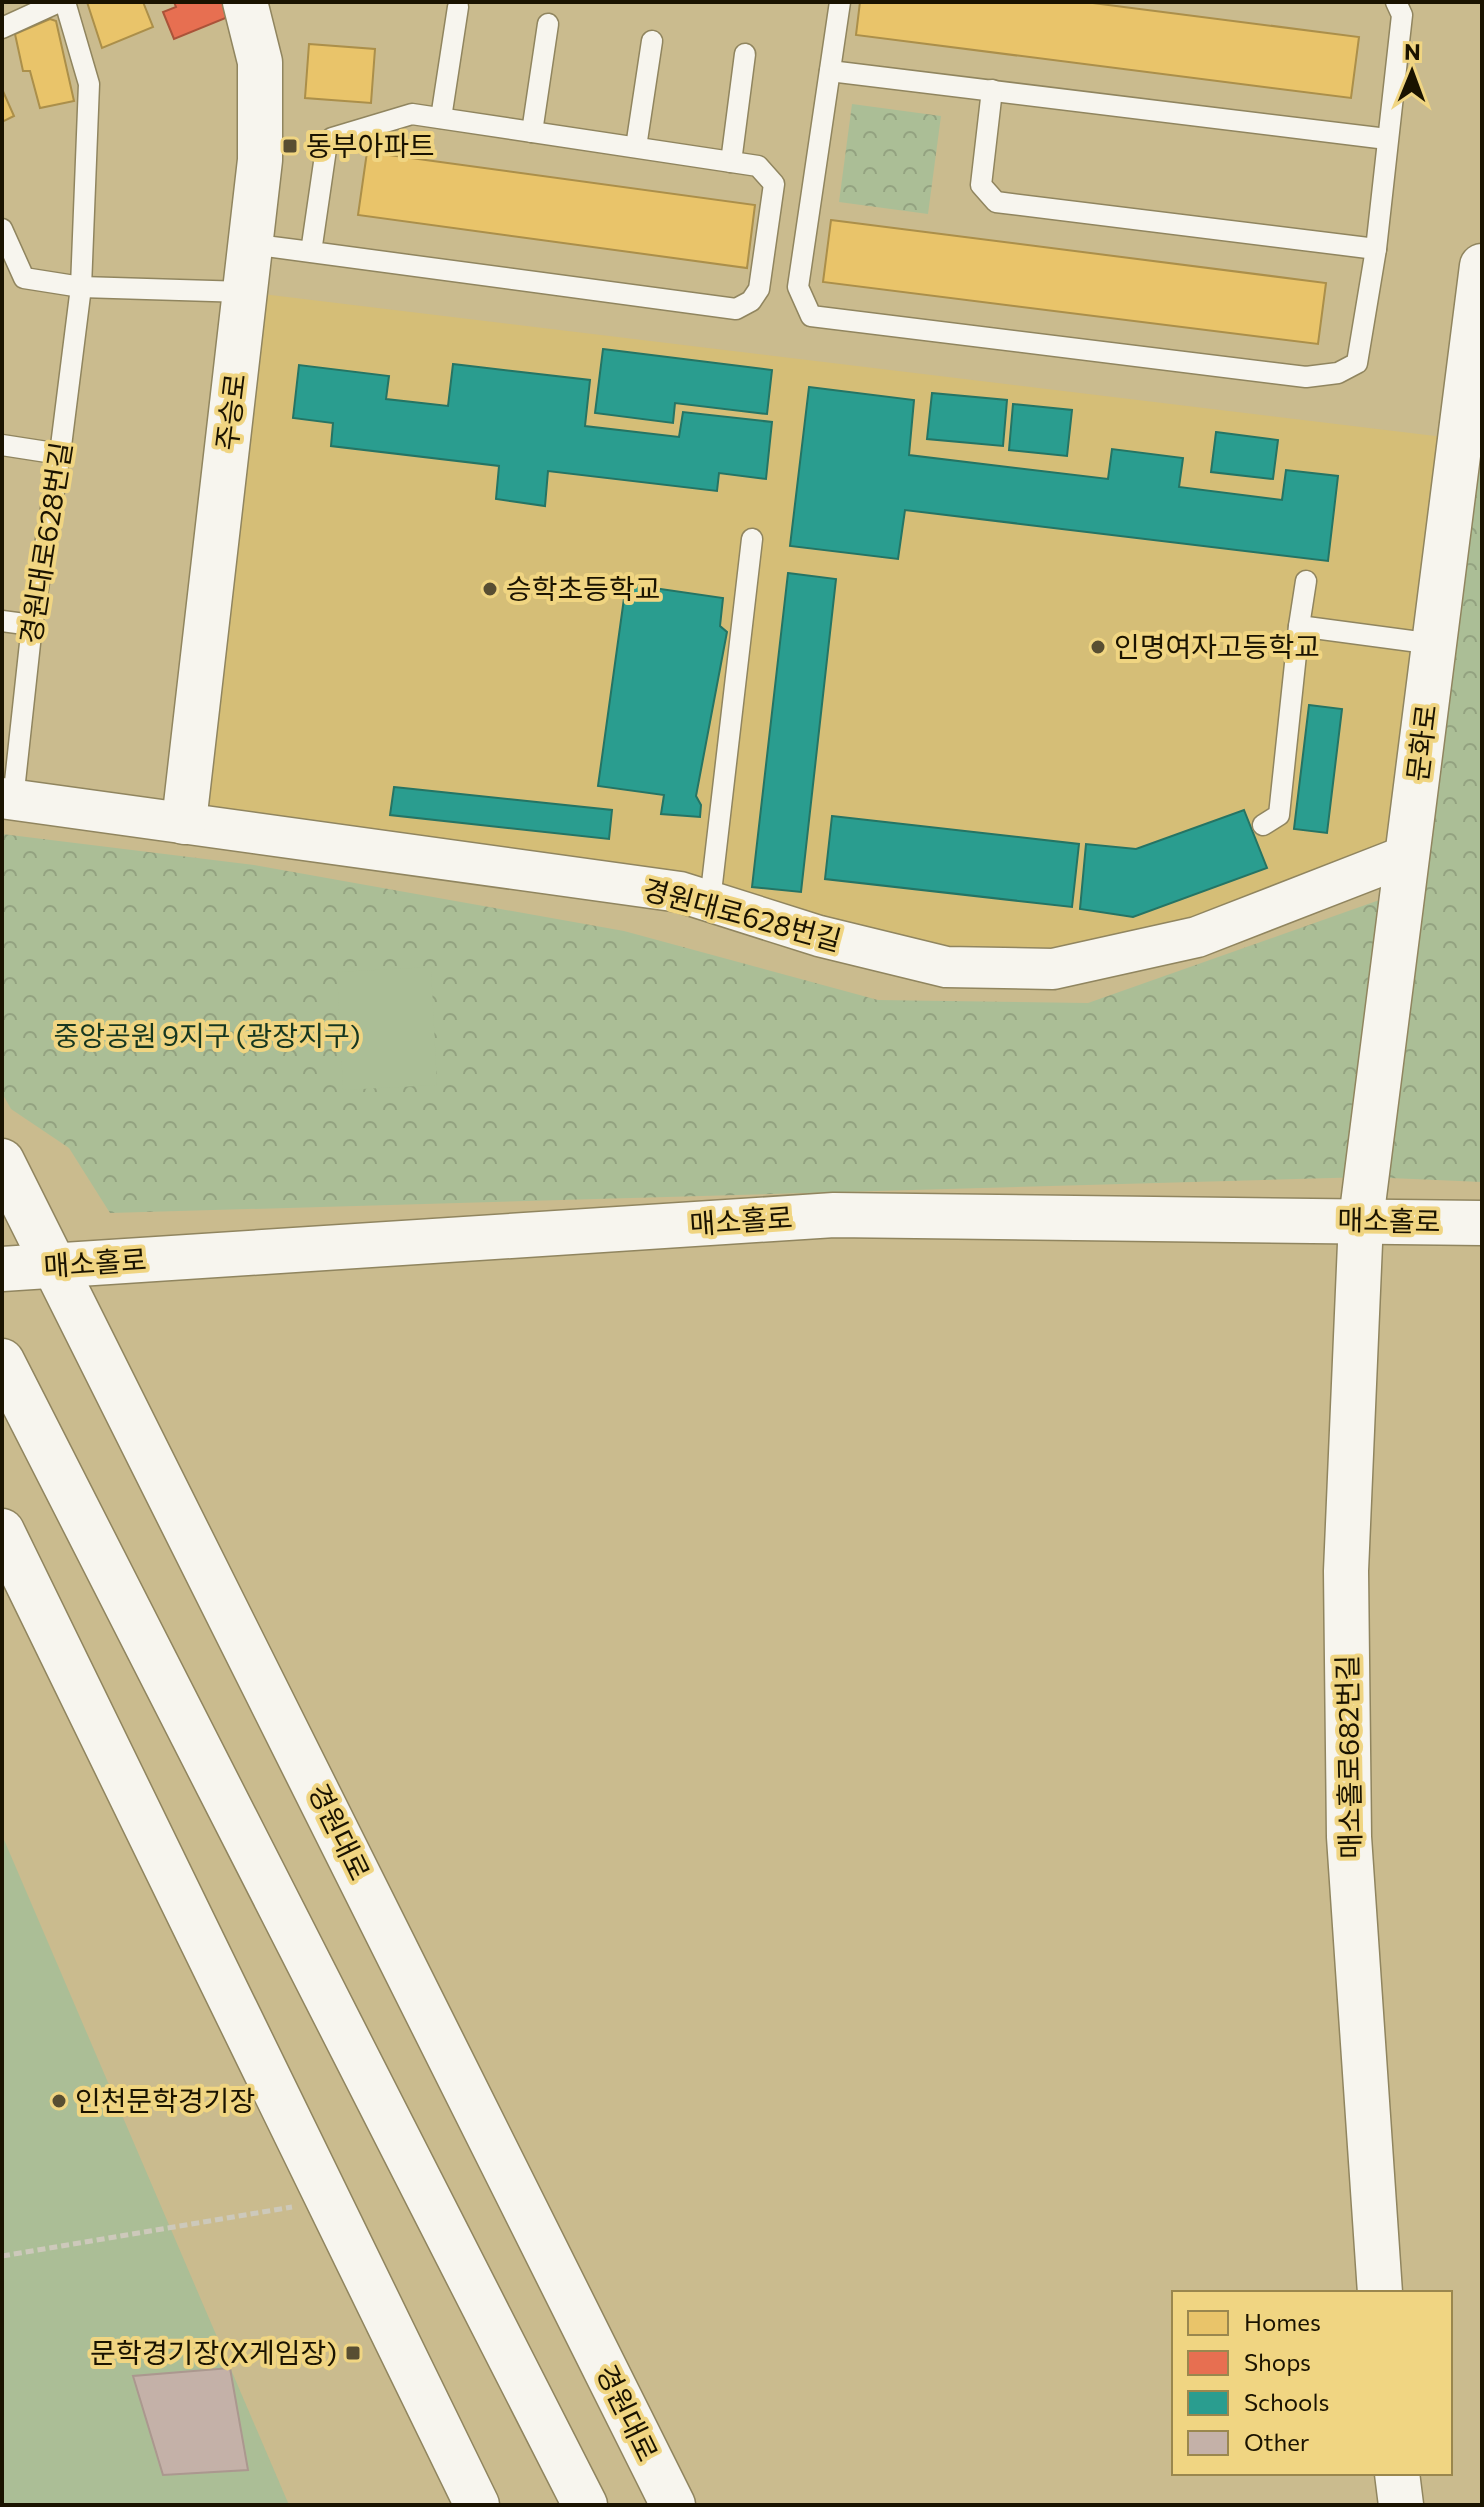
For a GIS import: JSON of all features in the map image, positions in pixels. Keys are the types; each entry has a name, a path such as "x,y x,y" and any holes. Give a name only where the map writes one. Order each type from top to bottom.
{"main road":[{"name":"주승로","path":"184,822 260,160 260,62 245,2"},
{"name":"문화로","path":"1361,1220 1434,644 1479,319 1482,266"},
{"name":"경원대로","path":"2,1161 57,1265 673,2505"},
{"name":"매소홀로","path":"2,1269 834,1215 1482,1223"},
{"name":"매소홀로682번길","path":"1361,1220 1346,1571 1349,1837 1380,2291"},
{"path":"2,1361 585,2505"},
{"path":"2,1531 477,2505"},
{"path":"1397,2475 1401,2505"}],"street":[{"name":"경원대로628번길","path":"8,799 680,892 819,936 946,967 1053,969 1197,937 1408,855"}],"lane":[{"path":"2,28 59,2"},
{"name":"경원대로628번길","path":"8,799 60,454 81,287 89,84 65,2"},
{"path":"840,2 798,287 811,316 1306,377 1338,373 1357,363 1376,249 1402,15 1396,2"},
{"path":"441,118 458,7"},
{"path":"532,132 548,24"},
{"path":"636,147 652,41"},
{"path":"731,162 745,54"},
{"path":"830,71 1387,139"},
{"path":"992,90 981,185 996,202 1376,249"},
{"path":"250,244 736,309 751,301 759,289 774,184 758,166 412,114 332,138 326,149 311,252"},
{"path":"2,229 24,278 81,287 245,292"},
{"path":"2,445 60,454"},
{"path":"710,901 752,539"},
{"path":"1263,825 1279,815 1306,581"},
{"path":"2,621 32,625"},
{"path":"1299,626 1434,644"}],"path":[{"path":"2,2256 329,2201"}],"shaded area":[{"path":"245,292 1460,439 1408,855 1053,969 819,936 184,822"}],"green space":[{"path":"852,104 941,116 928,214 839,202"},
{"name":"중앙공원 9지구 (광장지구)","path":"1482,265 1482,1182 1367,1177 110,1213 69,1148 11,1109 2,1093 2,834 254,865 624,931 878,1000 1088,1003 1402,892"},
{"path":"431,967 437,1085 343,1090 337,972"},
{"name":"인천문학경기장","path":"2,1835 289,2505 2,2505"}],"building: Homes":[{"path":"87,2 143,2 153,27 102,48"},
{"path":"860,2 1085,2 1359,37 1351,98 856,35"},
{"path":"50,19 56,21 74,101 40,108 30,71 23,71 15,34"},
{"path":"309,44 375,49 371,103 305,98"},
{"path":"2,89 14,116 2,122"},
{"path":"367,152 755,205 747,268 358,215"},
{"path":"831,220 1326,283 1318,344 823,282"}],"building: Shops":[{"path":"174,2 222,2 228,17 174,39 163,12 176,7"}],"building: Schools":[{"path":"603,349 772,370 767,414 675,403 673,423 595,413"},
{"path":"453,364 590,380 585,426 679,437 683,412 772,422 766,479 719,473 717,491 548,471 545,506 496,499 499,466 331,446 333,423 293,418 299,365 389,376 386,399 448,406"},
{"path":"809,387 914,400 909,455 1108,479 1112,449 1183,458 1179,487 1282,500 1286,470 1338,476 1328,561 905,510 898,559 790,546"},
{"path":"932,393 1007,400 1003,446 927,439"},
{"path":"1013,404 1072,410 1067,456 1009,450"},
{"path":"1216,432 1278,440 1273,479 1211,472"},
{"path":"788,573 836,579 801,892 752,887"},
{"path":"626,584 723,598 720,626 727,632 696,796 701,805 700,817 661,814 664,795 598,786"},
{"path":"1309,705 1342,709 1327,833 1294,829"},
{"path":"394,787 612,810 609,839 390,815"},
{"path":"1244,810 1267,868 1133,917 1080,909 1086,844 1136,849"},
{"path":"832,816 1079,844 1072,907 825,879"}],"building: Other":[{"path":"230,2368 248,2470 163,2475 133,2376"}],"place":[{"name":"동부아파트","path":"290,146"},
{"name":"승학초등학교","path":"490,589"},
{"name":"인명여자고등학교","path":"1098,647"},
{"name":"인천문학경기장","path":"59,2101"},
{"name":"문학경기장(X게임장)","path":"353,2353"}]}
